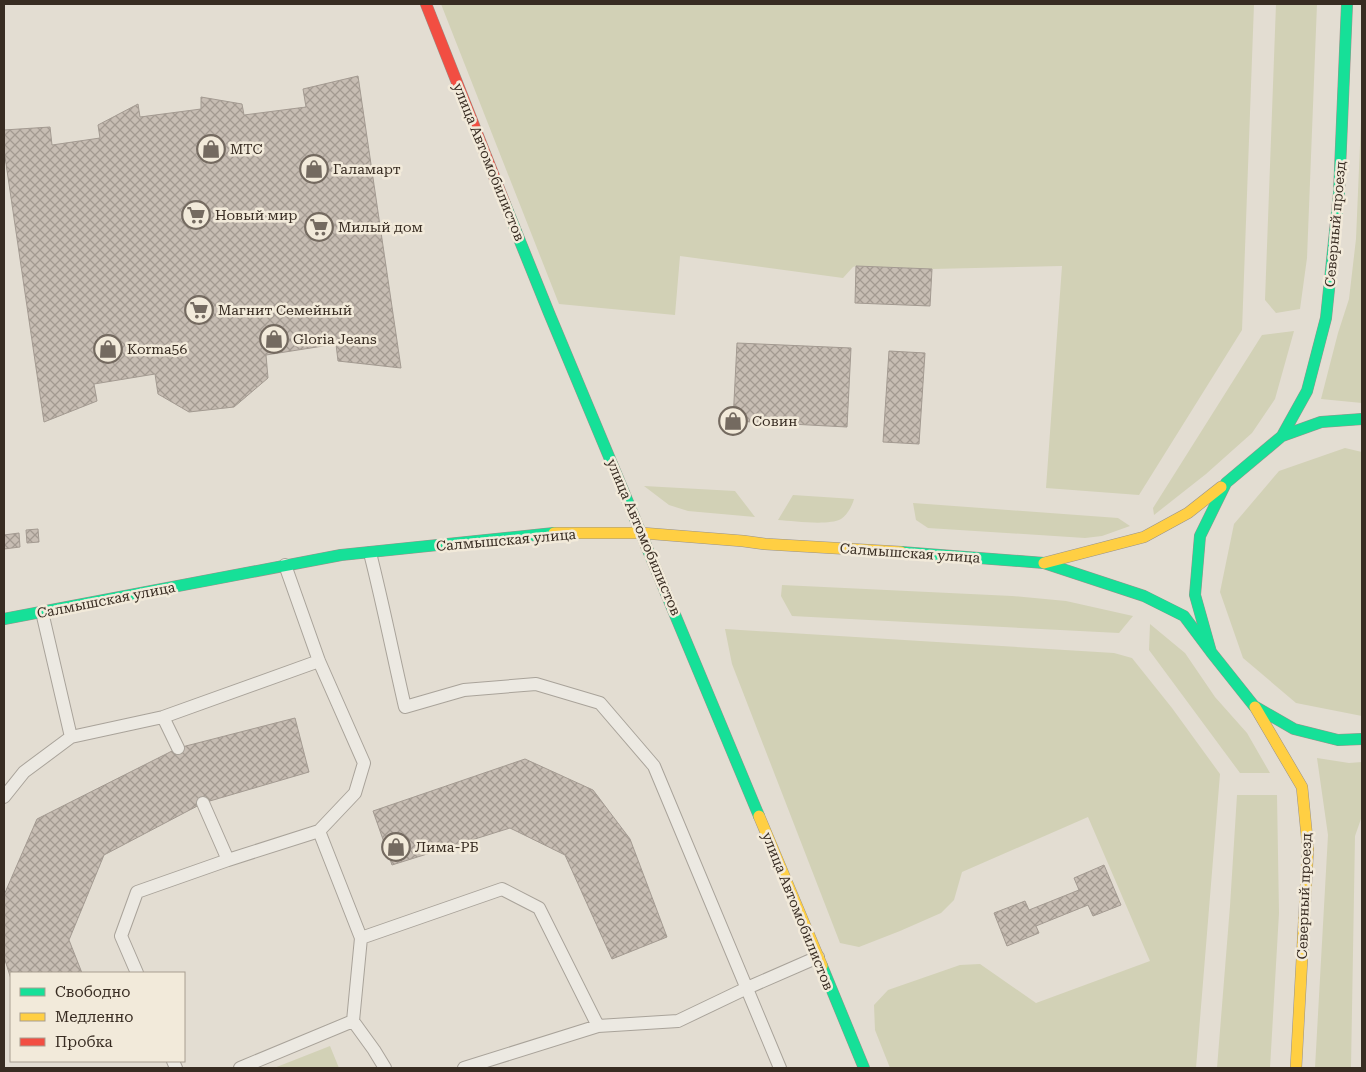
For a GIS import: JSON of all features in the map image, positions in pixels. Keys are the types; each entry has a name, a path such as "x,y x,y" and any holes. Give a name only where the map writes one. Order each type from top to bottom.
{"main road":[{"name":"улица Автомобилистов","path":"426,4 549,313 864,1068"},
{"name":"Северный проезд","path":"1282,436 1307,391 1326,318 1339,193 1347,4"},
{"path":"1044,563 1144,537 1188,513 1282,436 1321,422 1362,419"},
{"path":"1211,652 1195,595 1200,536 1226,483"},
{"name":"Салмышская улица","path":"4,619 340,555 552,533 642,533 742,540 765,544 1044,563"},
{"path":"1044,563 1144,596 1184,616 1254,706 1294,729 1338,740 1362,739"},
{"name":"Северный проезд","path":"1254,706 1302,787 1308,848 1296,1068"}],"lane":[{"path":"370,553 384,605 405,707 464,690 536,684 600,703 654,766 780,1068"},
{"path":"136,972 121,936 137,892 319,830 355,794 364,763 319,661 285,565"},
{"path":"42,612 71,736"},
{"path":"4,797 24,772 71,736 163,717 319,661"},
{"path":"163,717 178,748"},
{"path":"203,803 228,860"},
{"path":"319,830 361,938 353,1020 385,1068"},
{"path":"361,938 502,890 539,908 598,1026"},
{"path":"464,1068 598,1026 678,1020 818,957"},
{"path":"240,1068 353,1020"}],"green space":[{"path":"441,4 1254,4 1242,330 1139,495 1046,488 1062,266 932,269 856,266 843,278 680,256 675,315 559,304"},
{"path":"1276,4 1317,4 1307,258 1300,309 1276,313 1265,300"},
{"path":"1362,98 1362,403 1321,399 1349,299 1356,239"},
{"path":"1294,331 1275,399 1252,433 1206,474 1154,515 1153,508 1262,335"},
{"path":"1345,448 1362,452 1362,716 1296,703 1243,658 1220,592 1234,524 1279,471"},
{"path":"644,486 735,491 755,517 688,511 669,505"},
{"path":"793,495 854,499 846,515 835,521 778,520"},
{"path":"913,503 1118,518 1130,526 1102,536 1085,538 928,528 916,520"},
{"path":"782,585 1012,596 1066,601 1133,616 1119,633 792,616 781,596"},
{"path":"1150,624 1185,653 1215,697 1247,733 1270,773 1240,773 1149,650"},
{"path":"725,629 1114,653 1132,658 1172,708 1220,774 1196,1068 890,1068 875,1030 874,1005 888,990 960,965 980,964 1036,1003 1150,961 1088,817 962,872 954,900 941,913 859,947 840,943 732,664"},
{"path":"1317,758 1349,763 1362,762 1362,816 1355,836 1351,1068 1315,1068 1328,835"},
{"path":"1237,795 1277,795 1279,913 1270,1068 1217,1068"},
{"path":"330,1046 339,1068 274,1068"}],"building":[{"name":"Новый мир","path":"358,76 401,368 338,361 336,344 266,355 268,378 234,407 189,412 158,394 155,374 94,384 97,401 44,422 4,150 4,130 50,127 52,145 100,138 98,125 138,104 140,117 201,109 201,97 242,104 244,115 306,107 303,89"},
{"path":"856,266 932,269 930,306 855,303"},
{"path":"737,343 851,348 847,427 733,421"},
{"path":"889,351 925,353 919,444 883,442"},
{"path":"38,529 39,542 27,543 26,530"},
{"path":"19,533 20,547 4,549 4,535"},
{"path":"295,718 309,772 203,803 104,855 69,940 82,972 10,972 10,976 4,957 4,895 37,819 178,748"},
{"path":"525,759 593,790 630,839 667,937 612,959 565,855 510,828 392,865 373,811"},
{"path":"1104,865 1121,905 1093,916 1088,905 1036,926 1039,933 1007,946 994,913 1025,901 1029,910 1079,890 1074,878"}],"traffic: fast":[{"path":"1282,436 1307,391 1326,318 1339,193 1347,4"},
{"path":"505,204 759,816"},
{"path":"1362,419 1321,422 1282,436 1226,483 1200,536 1195,595 1211,652 1254,706 1294,729 1338,740 1362,739"},
{"path":"4,619 341,555 554,533"},
{"path":"901,552 1044,563 1144,596 1184,616 1211,652"},
{"path":"822,966 864,1068"}],"traffic: slow":[{"path":"1044,563 1144,537 1188,513 1221,487"},
{"path":"554,533 642,533 765,544 901,552"},
{"path":"1255,707 1302,787 1308,848 1296,1068"},
{"path":"759,816 822,966"}],"traffic: jam":[{"path":"426,4 505,204"}],"place":[{"name":"МТС","path":"211,149"},
{"name":"Галамарт","path":"314,169"},
{"name":"Новый мир","path":"196,215"},
{"name":"Милый дом","path":"319,227"},
{"name":"Магнит Семейный","path":"199,310"},
{"name":"Gloria Jeans","path":"274,339"},
{"name":"Korma56","path":"108,349"},
{"name":"Совин","path":"733,421"},
{"name":"Лима-РБ","path":"396,847"}]}
